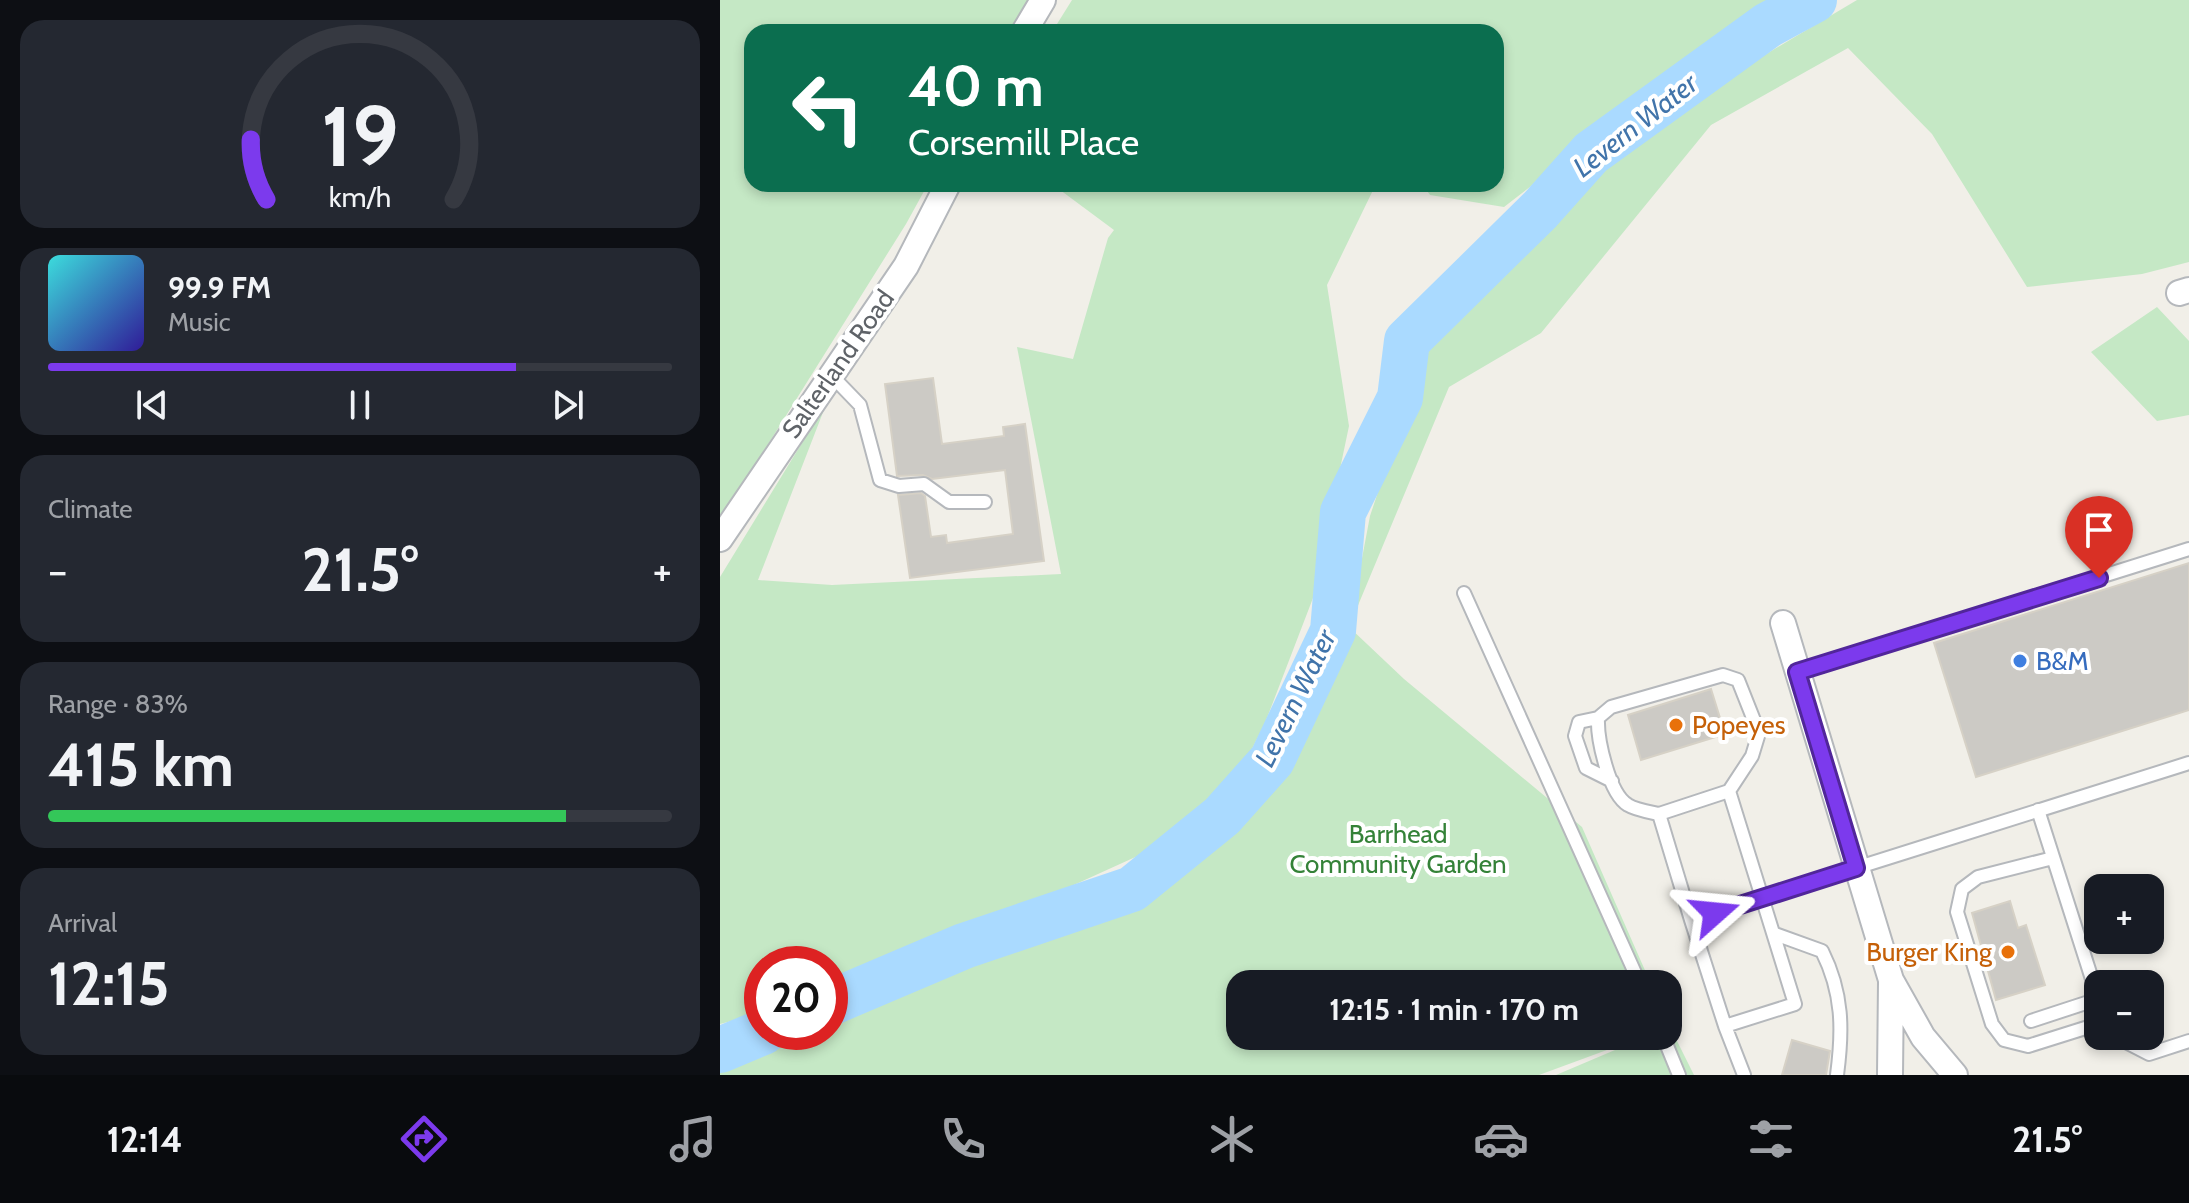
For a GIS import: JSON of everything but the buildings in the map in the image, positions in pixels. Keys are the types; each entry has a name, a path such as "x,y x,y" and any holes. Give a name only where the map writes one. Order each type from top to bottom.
{"street":[{"path":"1029,24 1043,0"},
{"name":"Salterland Road","path":"720,539 906,266 944,192"},
{"path":"1783,623 1891,980 1923,1037 1955,1075"},
{"path":"1890,1075 1891,980"}],"lane":[{"path":"831,375 860,405 880,480 899,486 924,484 949,502 985,502"},
{"path":"1797,672 2189,549"},
{"path":"1464,593 1634,970"},
{"path":"1598,718 1597,735 1616,793 1628,806 1659,814 1729,791 1752,756 1759,733 1738,680 1723,675 1611,707 1598,718 1579,722 1575,736 1586,768 1612,781"},
{"path":"1691,920 2189,763"},
{"path":"1725,1026 1795,1004 1729,791"},
{"path":"2038,810 2089,970"},
{"path":"1659,814 1725,1026 1744,1075"},
{"path":"2053,858 1978,877 1962,889 1957,912 1992,1024 2004,1040 2028,1046 2084,1028"},
{"path":"1775,934 1822,951 1833,974 1843,1029 1837,1075"},
{"path":"2031,1021 2084,1004"},
{"path":"2164,1049 2189,1041"},
{"path":"1669,1050 1679,1075"},
{"path":"2141,1050 2149,1054 2161,1050"}],"green space":[{"path":"720,0 1029,0 1016,24 744,24 744,192 924,192 720,521"},
{"path":"1072,0 1790,0 1706,51 1504,207 1430,195 1428,192 1504,192 1504,24 1057,24"},
{"path":"1857,0 2189,0 2189,262 2142,274 2027,287 1932,134 1848,48 1711,125 1541,333 1449,387 1349,627 1370,516 1424,354 1589,179 1719,82"},
{"path":"1063,192 1372,192 1327,285 1349,426 1313,598 1265,723 1238,777 1142,854 848,987 848,946 744,946 744,1018 720,1024 720,577 827,402 758,580 832,585 1061,574 1017,347 1073,359 1108,238 1114,230"},
{"path":"2157,307 2189,341 2189,415 2157,421 2091,352"},
{"name":"Barrhead Community Garden","path":"1349,627 1404,679 1582,827 1645,970 1226,970 1226,1050 1607,1050 1539,1075 720,1075 720,1058 745,1050 848,1050 848,1017 867,1011 1195,859 1289,768"},
{"path":"1615,1050 1682,1050 1694,1075 1556,1075"}],"waterway":[{"name":"Levern Water","path":"848,995 964,946 1132,889 1222,816 1272,760 1333,631 1343,512 1400,398 1407,341 1540,210 1591,153 1768,25 1814,0"},
{"name":"Levern Water","path":"720,1050 744,1040"}],"place":[{"name":"B&M","path":"2020,661"},
{"name":"Popeyes","path":"1676,725"},
{"name":"Burger King","path":"2008,952"}],"route":[{"path":"1715,913 1856,868 1797,672 2099,578"}]}
